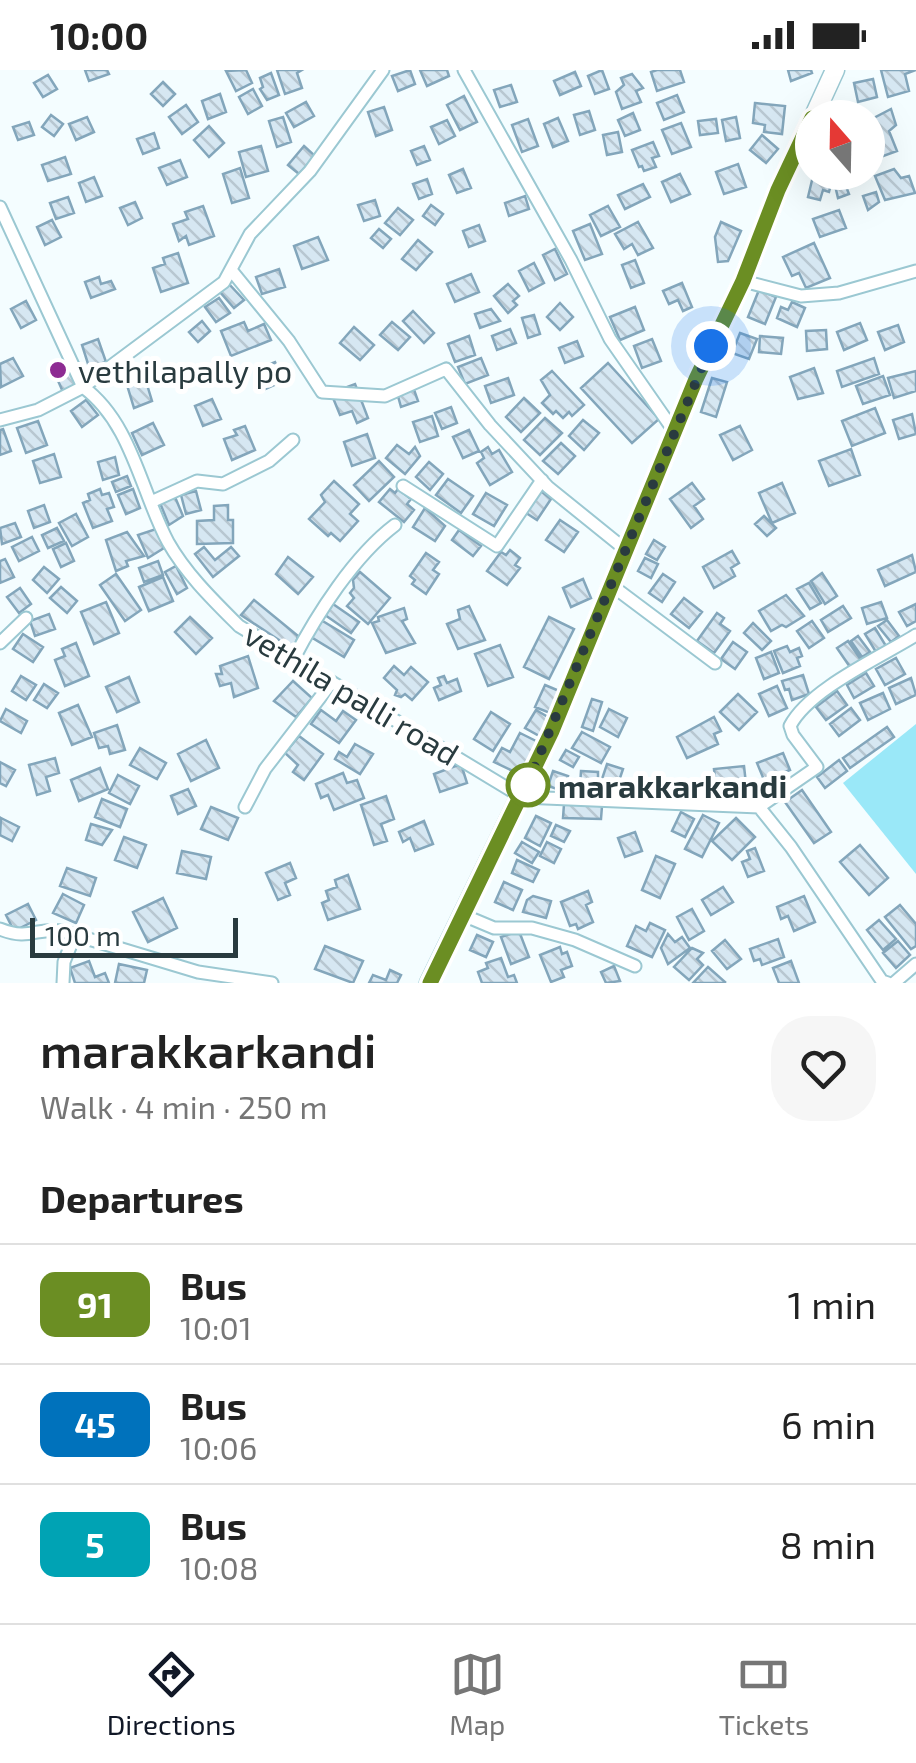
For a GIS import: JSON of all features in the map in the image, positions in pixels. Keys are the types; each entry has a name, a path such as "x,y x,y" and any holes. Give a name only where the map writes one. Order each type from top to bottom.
{"street":[{"path":"0,420 38,410 83,387 224,282 250,234 310,171 382,70"},
{"path":"464,70 571,260 610,340 674,430"},
{"path":"821,100 835,70"},
{"path":"430,983 522,797 674,430 743,281 795,154"},
{"name":"vethila palli road","path":"0,207 83,387 99,399 125,441 169,544 212,599 238,626 522,797"},
{"path":"230,270 289,341 322,392 385,396 446,370 490,425 542,480 626,550"},
{"path":"743,281 801,296 838,293 916,271"},
{"path":"151,502 197,481 222,484 269,461 293,440"},
{"path":"404,486 497,546 542,480"},
{"path":"293,660 326,603 375,540 395,525"},
{"path":"612,585 715,663"},
{"path":"0,643 26,618"},
{"path":"522,797 758,807 817,766 793,735 790,726 796,716 838,682 916,635"},
{"path":"245,807 265,769 332,682"},
{"path":"758,807 791,847 882,980 891,983 916,964"},
{"path":"464,915 494,928 532,928 575,940 635,966"},
{"path":"0,929 19,936 51,930 198,972 272,983"},
{"path":"63,983 62,971 74,937"}],"shaded area":[{"path":"916,724 916,874 843,783"}],"building":[{"path":"85,70 107,70 109,74 89,81"},
{"path":"246,70 252,83 236,91 226,71"},
{"path":"277,70 302,70 297,73 302,88 285,94"},
{"path":"410,70 415,84 398,91 392,76"},
{"path":"420,70 447,70 449,76 427,86"},
{"path":"602,70 609,89 595,94 588,76"},
{"path":"680,70 684,82 657,91 651,72"},
{"path":"788,70 811,70 812,73 791,81"},
{"path":"881,70 916,70 905,74 909,91 888,97"},
{"path":"575,72 581,86 560,95 554,81"},
{"path":"271,73 279,95 267,100 260,89 260,78"},
{"path":"632,74 643,88 636,91 641,102 622,109 616,92 624,85 621,78"},
{"path":"48,75 57,89 43,97 34,83"},
{"path":"873,79 877,97 858,100 854,83"},
{"path":"163,82 175,94 163,106 151,94"},
{"path":"511,85 517,102 500,107 494,90"},
{"path":"253,89 262,106 248,114 239,97"},
{"path":"220,94 226,112 208,119 202,101"},
{"path":"677,95 684,112 664,120 657,103"},
{"path":"464,96 477,122 460,130 447,105"},
{"path":"306,102 314,116 294,127 286,113"},
{"path":"755,103 785,106 782,134 764,132 765,125 753,123"},
{"path":"186,105 198,122 182,134 169,117"},
{"path":"384,107 392,130 376,136 368,112"},
{"path":"891,109 896,125 889,131 897,151 885,155 885,112"},
{"path":"589,111 595,130 580,135 574,115"},
{"path":"633,113 640,130 625,136 618,120"},
{"path":"51,115 63,124 54,136 42,127"},
{"path":"87,117 94,132 76,140 69,124"},
{"path":"283,117 291,142 277,147 269,121"},
{"path":"736,117 740,138 726,141 722,120"},
{"path":"558,118 568,141 553,147 544,124"},
{"path":"528,119 538,146 522,152 512,125"},
{"path":"716,119 718,133 700,135 698,121"},
{"path":"447,120 455,136 439,144 431,127"},
{"path":"29,122 34,135 18,140 13,127"},
{"path":"681,123 691,147 672,154 662,130"},
{"path":"209,126 224,143 209,157 194,140"},
{"path":"618,132 622,152 607,155 603,135"},
{"path":"154,133 159,148 143,154 137,139"},
{"path":"762,135 778,149 766,163 750,150"},
{"path":"653,142 659,156 652,158 656,167 644,171 632,150"},
{"path":"261,146 268,171 246,177 239,152"},
{"path":"304,146 315,156 299,174 288,165"},
{"path":"424,146 430,160 417,165 411,151"},
{"path":"65,157 71,174 48,181 42,165"},
{"path":"180,160 187,177 167,185 159,168"},
{"path":"738,164 746,187 724,194 716,172"},
{"path":"240,168 249,198 232,203 223,174"},
{"path":"463,169 471,188 457,193 449,175"},
{"path":"894,169 901,178 909,176 915,193 885,200 881,190 885,190 885,172"},
{"path":"680,174 690,194 671,202 662,182"},
{"path":"94,177 102,196 86,202 79,183"},
{"path":"427,179 432,194 419,199 413,184"},
{"path":"643,184 650,197 625,209 618,195"},
{"path":"810,190 823,190 820,200 808,197"},
{"path":"836,190 847,190 849,194 838,198"},
{"path":"876,192 879,202 868,210 863,196"},
{"path":"525,196 529,209 509,216 505,203"},
{"path":"68,197 74,213 56,219 50,203"},
{"path":"375,200 380,216 364,221 358,205"},
{"path":"135,202 142,218 128,225 120,208"},
{"path":"431,205 443,214 435,225 423,216"},
{"path":"203,206 214,236 189,245 186,236 179,241 173,224 188,219 185,212"},
{"path":"608,206 620,227 601,236 590,215"},
{"path":"398,208 413,220 400,235 385,223"},
{"path":"839,210 846,228 820,237 813,219"},
{"path":"52,220 61,237 45,245 37,227"},
{"path":"638,222 653,248 638,255 632,244 624,249 615,234"},
{"path":"721,222 741,231 728,261 718,262 715,237"},
{"path":"590,224 602,254 585,260 573,231"},
{"path":"479,225 485,241 469,247 463,231"},
{"path":"379,229 391,239 383,248 371,238"},
{"path":"318,237 328,260 302,269 294,246"},
{"path":"418,240 432,252 416,270 402,259"},
{"path":"814,243 830,278 806,288 799,273 792,276 783,257"},
{"path":"555,249 567,274 555,280 543,255"},
{"path":"178,253 188,283 161,292 153,268 165,264 163,258"},
{"path":"635,260 644,283 631,288 622,265"},
{"path":"534,263 544,283 529,291 519,271"},
{"path":"279,269 285,287 262,294 256,277"},
{"path":"471,274 479,292 455,302 447,284"},
{"path":"99,277 101,284 111,281 115,289 91,298 85,282"},
{"path":"682,283 692,307 683,311 678,300 669,304 663,291"},
{"path":"229,284 244,300 234,308 220,292"},
{"path":"508,284 519,296 513,301 517,305 508,313 494,296"},
{"path":"759,290 776,297 765,324 748,317"},
{"path":"219,298 230,313 216,322 205,307"},
{"path":"26,301 36,320 21,328 11,309"},
{"path":"792,302 805,308 797,327 777,318 781,307 788,310"},
{"path":"560,303 573,317 560,330 547,317"},
{"path":"635,307 644,330 620,340 610,317"},
{"path":"491,309 500,321 480,328 475,314"},
{"path":"413,311 434,333 424,343 403,321"},
{"path":"534,315 540,334 528,338 522,318"},
{"path":"202,321 210,331 198,342 189,332"},
{"path":"244,322 248,331 264,324 271,340 231,356 221,331"},
{"path":"392,322 410,337 398,350 380,335"},
{"path":"860,323 867,340 844,350 837,332"},
{"path":"898,325 904,342 885,350 878,332"},
{"path":"354,327 374,345 360,360 340,343"},
{"path":"510,329 516,343 497,350 492,336"},
{"path":"826,330 827,349 807,351 806,331"},
{"path":"740,333 757,339 749,359 732,353"},
{"path":"469,336 475,355 455,362 448,344"},
{"path":"760,336 783,338 781,354 759,352"},
{"path":"98,339 106,362 89,367 82,345"},
{"path":"652,339 661,361 642,368 634,346"},
{"path":"577,341 583,356 565,363 559,348"},
{"path":"13,358 23,376 1,387 0,364"},
{"path":"481,358 488,375 465,384 458,367"},
{"path":"874,358 879,374 842,387 837,371"},
{"path":"65,360 77,385 63,392 52,367"},
{"path":"275,362 283,381 263,390 255,370"},
{"path":"608,363 659,419 632,443 581,388"},
{"path":"814,368 823,393 798,399 790,377"},
{"path":"552,371 584,405 572,416 569,412 563,418 556,411 553,414 542,403 550,395 541,380"},
{"path":"916,371 916,391 894,398 888,378"},
{"path":"883,376 890,395 863,404 856,386"},
{"path":"145,378 152,401 134,408 127,385"},
{"path":"508,378 514,395 491,403 485,386"},
{"path":"712,378 727,382 716,417 701,412"},
{"path":"355,384 368,418 357,423 352,411 340,415 331,393"},
{"path":"412,384 418,401 401,407 396,389"},
{"path":"524,398 540,413 521,432 506,417"},
{"path":"212,399 221,419 203,426 195,406"},
{"path":"86,400 98,415 82,427 71,411"},
{"path":"451,407 457,423 442,429 435,413"},
{"path":"875,408 885,433 852,446 842,421"},
{"path":"912,414 916,434 899,439 893,420"},
{"path":"432,416 438,436 420,442 413,422"},
{"path":"545,418 562,433 540,455 524,440"},
{"path":"583,420 599,433 584,450 569,436"},
{"path":"38,421 47,445 26,453 17,428"},
{"path":"153,423 164,445 142,455 132,433"},
{"path":"245,426 255,450 232,460 224,439 237,435 234,430"},
{"path":"740,426 752,450 733,460 720,435"},
{"path":"3,429 11,451 0,455 0,430"},
{"path":"469,430 479,451 463,458 453,437"},
{"path":"367,434 375,458 352,466 344,442"},
{"path":"561,443 575,456 558,474 543,461"},
{"path":"397,445 409,454 415,447 420,456 405,474 386,458"},
{"path":"488,447 492,454 499,450 512,472 490,485 477,463"},
{"path":"851,449 860,475 829,486 819,461"},
{"path":"54,454 61,477 40,483 33,461"},
{"path":"115,457 119,475 103,480 98,462"},
{"path":"379,461 394,477 369,501 354,485"},
{"path":"429,462 443,474 430,490 416,477"},
{"path":"127,476 131,486 116,492 112,482"},
{"path":"448,479 473,496 461,513 436,495"},
{"path":"334,481 359,504 350,514 358,521 340,541 309,519 325,502 321,495"},
{"path":"692,483 704,499 694,506 703,519 691,528 670,499"},
{"path":"782,483 795,513 772,523 759,493"},
{"path":"100,489 102,495 109,493 114,507 107,509 112,521 93,528 83,503 90,500 88,494"},
{"path":"133,489 140,508 126,514 118,495"},
{"path":"390,489 395,493 398,489 411,499 407,504 414,510 404,522 379,502"},
{"path":"196,491 201,510 186,514 181,495"},
{"path":"541,491 551,499 537,520 526,513"},
{"path":"486,493 507,505 494,526 473,514"},
{"path":"175,497 183,516 169,525 160,503"},
{"path":"44,505 50,522 34,528 28,511"},
{"path":"228,505 228,520 233,520 233,543 197,544 197,521 214,520 214,506"},
{"path":"425,508 445,526 435,541 413,527"},
{"path":"76,514 88,537 72,546 59,523"},
{"path":"764,516 776,528 767,536 755,524"},
{"path":"560,520 578,532 564,552 546,540"},
{"path":"15,523 21,537 2,544 0,528"},
{"path":"57,528 64,541 48,548 42,535"},
{"path":"156,529 164,548 148,558 138,535"},
{"path":"459,530 481,546 473,556 452,540"},
{"path":"127,532 144,556 126,561 128,566 116,571 106,540"},
{"path":"32,537 39,551 19,561 12,547"},
{"path":"654,540 665,547 657,560 646,554"},
{"path":"66,543 74,561 61,567 53,549"},
{"path":"204,547 215,560 231,547 239,556 213,577 195,554"},
{"path":"510,550 520,558 515,565 520,568 507,585 487,571 501,552 506,555"},
{"path":"732,551 739,563 731,568 735,576 714,588 703,567"},
{"path":"426,553 439,562 433,570 439,574 426,594 412,584 415,580 410,576"},
{"path":"912,555 916,572 885,586 878,570"},
{"path":"288,557 313,577 298,594 276,574"},
{"path":"645,558 658,564 651,578 638,571"},
{"path":"5,559 14,577 0,583 0,561"},
{"path":"158,561 163,575 144,582 139,568"},
{"path":"176,566 187,588 177,594 165,572"},
{"path":"44,567 59,579 47,593 33,580"},
{"path":"360,572 390,598 368,624 347,606 354,598 350,593 353,580"},
{"path":"822,573 837,596 825,604 811,581"},
{"path":"116,574 141,610 125,621 100,585"},
{"path":"663,574 675,582 662,602 649,593"},
{"path":"163,577 173,601 149,611 139,587"},
{"path":"583,579 591,598 571,607 563,588"},
{"path":"809,583 821,603 810,609 797,589"},
{"path":"61,587 77,601 67,613 50,598"},
{"path":"20,588 31,604 19,613 7,597"},
{"path":"786,595 804,616 771,631 759,611"},
{"path":"684,598 702,612 689,628 671,614"},
{"path":"254,600 298,636 294,650 241,615"},
{"path":"106,602 119,633 94,644 81,612"},
{"path":"881,602 887,618 867,624 862,608"},
{"path":"333,604 359,622 351,633 325,615"},
{"path":"916,604 916,621 907,626 899,612"},
{"path":"469,606 485,640 458,649 447,624 460,619 458,610"},
{"path":"843,606 851,618 828,632 821,620"},
{"path":"404,608 407,619 402,621 415,643 386,653 372,623"},
{"path":"717,613 724,618 720,624 730,631 714,653 697,641"},
{"path":"49,614 55,629 35,636 30,621"},
{"path":"190,617 212,638 196,654 175,632"},
{"path":"549,617 574,629 549,679 524,667"},
{"path":"321,620 354,640 344,657 311,637"},
{"path":"887,620 899,636 891,642 878,626"},
{"path":"812,621 824,638 809,648 797,631"},
{"path":"753,623 771,641 762,650 744,633"},
{"path":"875,628 886,646 876,652 865,634"},
{"path":"23,634 43,647 33,662 13,649"},
{"path":"858,636 870,652 862,657 851,641"},
{"path":"848,641 861,660 850,667 837,648"},
{"path":"733,642 747,652 735,669 721,659"},
{"path":"76,643 89,676 65,686 55,660 65,656 62,649"},
{"path":"500,645 513,677 488,686 475,654"},
{"path":"787,646 790,652 799,648 802,656 797,658 800,666 783,673 774,651"},
{"path":"771,652 779,673 764,679 756,658"},
{"path":"248,656 258,688 234,697 231,683 220,686 216,674 222,674 220,666"},
{"path":"896,658 905,674 885,685 876,669"},
{"path":"394,666 404,675 411,667 428,682 412,700 405,694 395,695 397,690 384,678"},
{"path":"866,673 874,686 854,698 847,685"},
{"path":"803,675 809,694 792,700 782,681"},
{"path":"21,676 36,685 26,700 12,691"},
{"path":"444,676 447,683 457,679 461,691 439,700 434,688 441,685 438,678"},
{"path":"129,677 139,702 117,712 106,687"},
{"path":"911,678 916,695 896,704 889,688"},
{"path":"293,681 312,698 296,717 274,701"},
{"path":"44,684 58,693 47,708 34,700"},
{"path":"545,685 564,693 555,715 535,707"},
{"path":"777,686 787,708 769,716 759,694"},
{"path":"837,691 847,705 826,720 816,707"},
{"path":"883,693 890,709 868,720 860,703"},
{"path":"738,694 757,712 739,730 720,712"},
{"path":"592,699 602,702 593,731 582,727"},
{"path":"78,705 92,737 72,745 59,713"},
{"path":"851,708 860,720 839,736 830,724"},
{"path":"6,709 27,721 21,733 0,721"},
{"path":"609,709 627,718 618,737 600,727"},
{"path":"321,710 336,721 343,711 356,720 339,743 311,724"},
{"path":"536,710 553,720 543,738 525,728"},
{"path":"491,712 510,724 493,751 474,739"},
{"path":"714,717 721,731 714,734 718,744 687,758 677,737"},
{"path":"117,725 125,750 110,754 108,746 99,748 94,733"},
{"path":"887,727 894,737 850,768 843,758"},
{"path":"582,732 610,747 601,763 572,748"},
{"path":"520,733 540,743 523,776 494,762 502,748 510,752"},
{"path":"299,736 323,754 304,780 293,772 298,765 285,753"},
{"path":"206,740 219,768 191,781 178,754"},
{"path":"355,744 373,754 360,774 335,759 339,752 347,757"},
{"path":"140,748 166,763 157,779 130,765"},
{"path":"566,750 579,757 573,767 560,760"},
{"path":"783,753 790,770 764,780 757,763"},
{"path":"55,758 59,773 46,777 50,791 37,795 29,765"},
{"path":"839,760 847,771 825,788 817,777"},
{"path":"0,762 15,770 6,786 0,783"},
{"path":"461,764 467,783 440,792 434,774"},
{"path":"607,764 623,769 617,787 601,782"},
{"path":"744,766 746,784 716,787 714,769"},
{"path":"100,768 108,789 79,801 71,780"},
{"path":"553,771 568,776 563,791 548,786"},
{"path":"581,771 598,772 598,787 580,786"},
{"path":"343,773 347,783 357,780 364,798 334,810 328,795 321,798 316,784"},
{"path":"118,775 139,786 130,804 109,793"},
{"path":"188,789 196,806 178,814 171,796"},
{"path":"802,790 831,832 814,843 785,802"},
{"path":"386,796 394,819 381,824 387,841 374,845 361,805"},
{"path":"102,799 127,809 120,827 95,817"},
{"path":"564,804 602,806 601,819 563,818"},
{"path":"211,807 238,818 228,840 201,829"},
{"path":"681,812 694,819 685,837 672,831"},
{"path":"703,815 719,823 702,857 685,849"},
{"path":"536,816 551,823 540,846 525,838"},
{"path":"1,818 19,827 12,841 0,835"},
{"path":"736,818 755,837 732,860 712,841"},
{"path":"424,821 433,844 415,851 410,838 403,842 399,832"},
{"path":"91,824 112,830 102,845 86,840"},
{"path":"556,825 570,831 564,842 551,836"},
{"path":"635,832 642,851 625,857 618,838"},
{"path":"124,837 146,845 137,868 115,860"},
{"path":"522,842 539,852 532,863 515,853"},
{"path":"547,842 561,849 554,863 540,856"},
{"path":"860,845 888,878 869,895 840,862"},
{"path":"755,848 764,871 748,877 742,862 750,859 747,851"},
{"path":"182,851 211,857 206,879 177,873"},
{"path":"656,856 675,864 660,898 642,890"},
{"path":"517,860 539,870 533,882 512,873"},
{"path":"290,863 296,878 285,883 290,895 278,900 266,873"},
{"path":"67,868 96,878 90,896 60,886"},
{"path":"348,875 360,909 328,920 322,903 329,900 326,891 337,887 335,880"},
{"path":"504,882 522,890 513,910 495,902"},
{"path":"723,887 733,902 711,915 702,900"},
{"path":"588,891 592,902 586,905 593,922 578,929 576,924 570,926 561,902"},
{"path":"63,894 84,905 76,923 53,913"},
{"path":"533,896 551,901 546,918 523,912"},
{"path":"804,896 815,922 794,931 788,916 781,919 777,907"},
{"path":"163,898 177,928 148,942 133,912"},
{"path":"28,904 36,920 14,931 6,915"},
{"path":"900,905 916,924 916,946 911,949 885,917"},
{"path":"692,909 704,931 689,940 677,917"},
{"path":"879,920 896,939 883,950 867,930"},
{"path":"650,923 665,930 652,957 627,946 636,926 646,931"},
{"path":"519,931 529,957 511,964 501,937"},
{"path":"668,934 675,942 682,937 690,948 668,964 661,948"},
{"path":"477,935 493,942 486,957 470,950"},
{"path":"778,939 784,957 762,965 760,959 754,961 750,949"},
{"path":"725,940 741,959 727,969 712,951"},
{"path":"898,941 910,955 896,968 883,953"},
{"path":"325,946 363,961 353,983 315,969"},
{"path":"560,947 562,954 567,952 572,966 561,970 564,977 551,982 540,955"},
{"path":"692,948 703,953 697,959 703,965 689,980 674,967"},
{"path":"501,958 508,977 514,975 517,983 482,983 478,972 488,968 486,963"},
{"path":"89,961 95,977 105,973 109,983 75,983 70,968"},
{"path":"791,961 799,983 779,983 773,968"},
{"path":"119,964 147,970 144,983 115,983"},
{"path":"614,966 620,981 606,983 601,972"},
{"path":"708,967 725,982 693,983"},
{"path":"390,970 401,975 397,983 369,983 373,975 386,980"}],"bus line":[{"name":"91","path":"430,983 552,731 696,379 743,281 795,154"}],"place":[{"name":"vethilapally po","path":"58,370"},
{"name":"marakkarkandi","path":"528,785"}],"route":[{"path":"528,785 530,798 522,797 711,346"}]}
